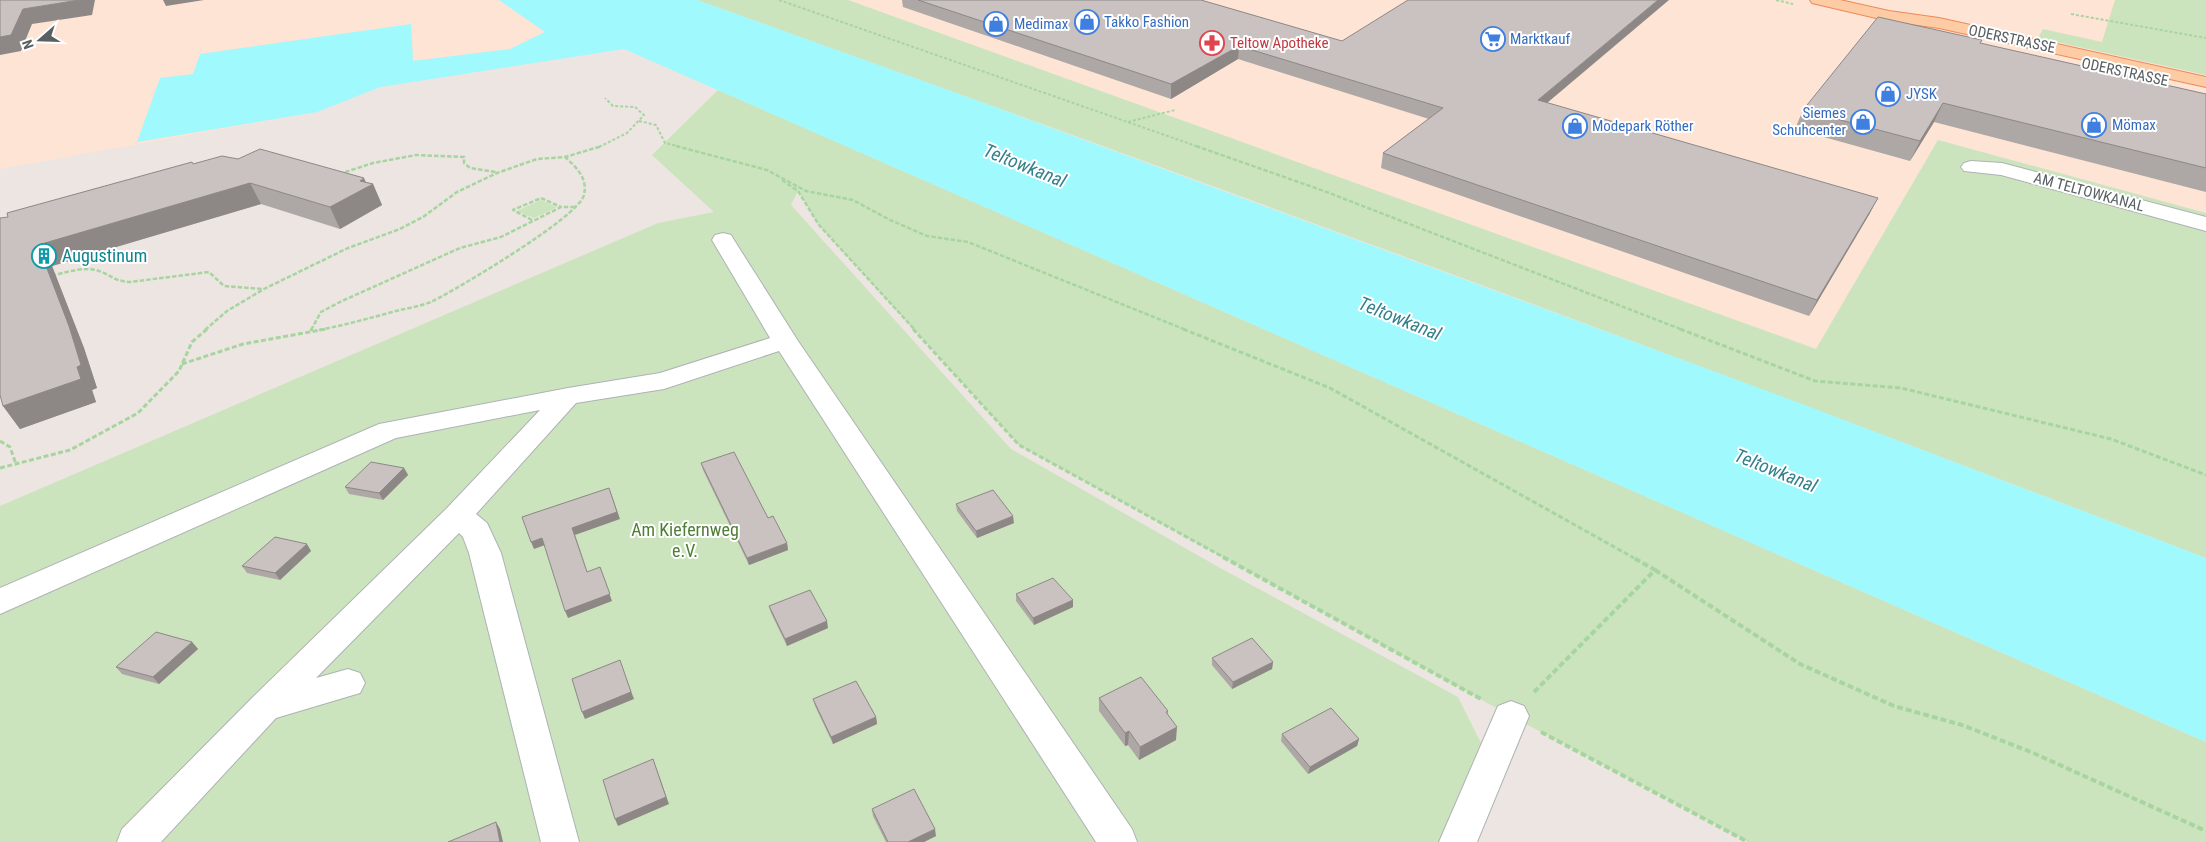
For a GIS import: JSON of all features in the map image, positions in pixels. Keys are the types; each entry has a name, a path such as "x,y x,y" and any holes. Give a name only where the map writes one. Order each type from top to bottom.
{"main road":[{"name":"ODERSTRASSE","path":"1818,0 1899,17 1939,30 2206,82"},
{"name":"ODERSTRASSE","path":"2008,43 2206,90"}],"street":[{"name":"AM TELTOWKANAL","path":"1971,168 2002,169 2206,224"},
{"path":"723,240 785,340 1118,842"},
{"path":"0,602 389,430 568,396 664,381 785,340"},
{"path":"136,842 265,707 458,515 568,396"},
{"path":"458,515 476,531 560,842"},
{"path":"265,707 348,683"},
{"path":"1458,842 1511,716"}],"path":[{"path":"779,0 1324,191 1815,381 1911,390 2111,439 2206,475"},
{"path":"2071,14 2206,38"},
{"path":"0,468 70,450 138,413 179,371 192,342 227,311 264,289 348,248 400,229 423,216 457,192 497,172 537,159 565,156 600,148 627,133 644,115 635,107 613,106 605,98"},
{"path":"1128,122 1176,110"},
{"path":"639,121 656,124 665,143 767,170 806,190 853,200 888,219 927,236 968,242 1330,388 1655,570 1800,664 1894,706 1962,725 2031,752 2206,831"},
{"path":"331,177 373,163 416,155 464,157 464,163 470,168 497,172"},
{"path":"182,364 243,344 341,326 432,301 503,260 576,207 584,196 584,182 579,170 565,156"},
{"path":"767,170 798,191 819,225 1019,445 1511,716 1748,842"},
{"path":"533,221 514,210 541,198 561,207 576,207"},
{"path":"311,331 322,312 342,301 460,248 501,237 561,207"},
{"path":"48,276 68,271 95,270 117,281 130,282 209,272 224,286 264,289"},
{"path":"0,441 10,447 16,464"},
{"path":"1511,716 1655,570"}],"shaded area":[{"path":"0,0 499,0 546,32 510,49 413,61 411,24 193,74 137,142 317,112 0,169"},
{"path":"848,0 2206,0 2206,213 1938,140 1816,349"}],"green space":[{"path":"697,0 848,0 1816,349 1938,140 2206,213 2206,558 1453,274"},
{"path":"2115,0 2206,0 2206,75 2038,38 2043,29 2102,42"},
{"name":"Am Kiefernweg e.V.","path":"718,90 2206,742 2206,842 1748,842 1511,716 1019,445 819,225 798,191 791,205 1011,449 1222,569 1458,697 1482,745 1440,842 0,842 0,506 658,223 714,212 652,155"},
{"path":"541,200 557,207 534,218 517,211"}],"water":[{"name":"Teltowkanal","path":"499,0 697,0 951,91 1781,396 2206,558 2206,742 624,49 380,87 317,112 137,142 160,78 193,74 200,54 411,24 413,61 510,49 545,32"}],"building":[{"path":"0,0 79,0 23,9 11,35 0,37"},
{"path":"918,0 1201,0 1342,41 1408,0 1658,0 1538,100 1878,198 1817,300 1383,153 1443,108 1239,46 1171,84"},
{"path":"1878,17 1982,40 1980,43 2206,94 2206,168 1943,103 1920,141 1803,110"},
{"path":"260,149 364,178 360,181 373,184 330,207 250,183 38,245 69,326 81,365 77,367 81,379 3,406 0,395 0,218 8,217 7,213 192,162 193,164 222,156 238,159"},
{"path":"734,452 768,518 773,516 787,543 747,558 701,463"},
{"path":"371,462 404,468 379,493 345,487"},
{"path":"609,488 617,512 572,528 587,572 600,567 610,594 565,611 542,538 531,542 522,517"},
{"path":"993,490 1013,516 976,531 956,504"},
{"path":"275,537 307,544 275,573 242,566"},
{"path":"1053,578 1073,600 1033,618 1016,594"},
{"path":"810,590 827,621 785,639 769,606"},
{"path":"156,632 192,642 153,677 116,667"},
{"path":"1252,638 1273,662 1233,682 1212,658"},
{"path":"620,660 631,692 582,712 572,679"},
{"path":"1141,677 1168,711 1166,712 1177,727 1140,747 1129,731 1125,733 1099,698"},
{"path":"856,681 876,717 831,737 813,699"},
{"path":"1331,708 1359,739 1310,767 1282,734"},
{"path":"653,759 666,797 615,819 603,780"},
{"path":"914,789 935,829 908,842 888,842 872,809"},
{"path":"496,822 500,842 448,842"}],"place":[{"name":"Takko Fashion","path":"1087,22"},
{"name":"Medimax","path":"996,24"},
{"name":"Marktkauf","path":"1493,39"},
{"name":"Teltow Apotheke","path":"1212,43"},
{"name":"JYSK","path":"1888,94"},
{"name":"Siemes Schuhcenter","path":"1863,122"},
{"name":"Mömax","path":"2094,125"},
{"name":"Modepark Röther","path":"1575,126"},
{"name":"Augustinum","path":"44,256"}]}
